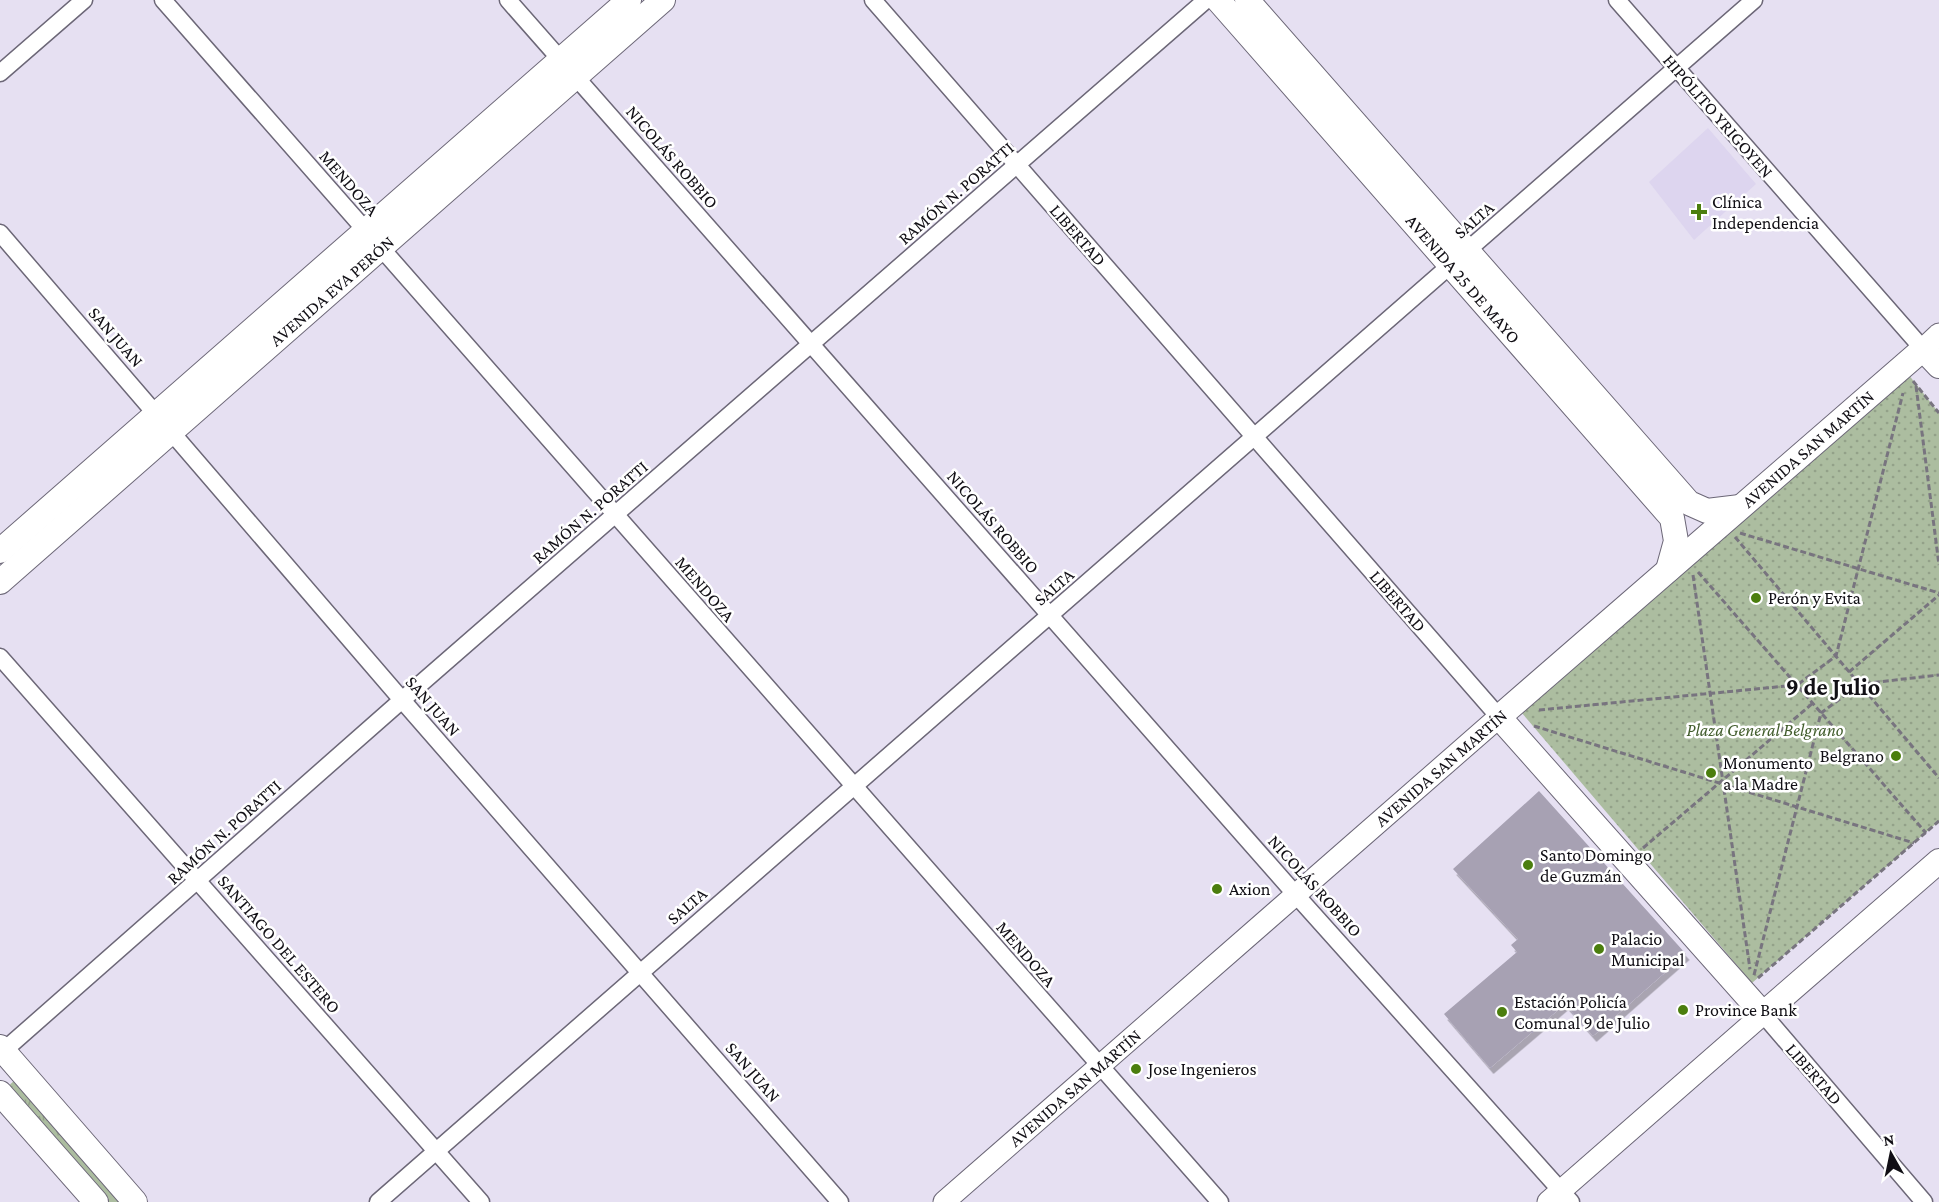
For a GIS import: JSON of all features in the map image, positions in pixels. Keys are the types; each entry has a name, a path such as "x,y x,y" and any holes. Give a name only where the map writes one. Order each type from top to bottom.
{"main road":[{"name":"AVENIDA EVA PERÓN","path":"568,68 629,0"},
{"name":"AVENIDA EVA PERÓN","path":"0,582 165,422 373,239 568,68 663,0"},
{"name":"AVENIDA 25 DE MAYO","path":"1218,0 1689,503 1707,511 1740,507"},
{"name":"AVENIDA 25 DE MAYO","path":"1246,0 1672,518 1676,541 1668,570"},
{"name":"AVENIDA SAN MARTÍN","path":"1499,717 1740,507 1934,350"},
{"name":"AVENIDA EVA PERÓN","path":"0,551 165,422"},
{"name":"LIBERTAD","path":"1499,717 1763,1014"},
{"path":"1763,1014 1939,861"},
{"path":"1,1051 135,1202"},
{"path":"0,1093 96,1202"}],"street":[{"path":"0,73 84,0"},
{"name":"MENDOZA","path":"163,0 1220,1202"},
{"name":"NICOLÁS ROBBIO","path":"508,0 1560,1198"},
{"name":"LIBERTAD","path":"873,0 1499,717"},
{"name":"RAMÓN N. PORATTI","path":"1,1051 1206,0"},
{"name":"HIPÓLITO YRIGOYEN","path":"1617,0 1677,69 1934,350"},
{"name":"SALTA","path":"378,1202 1754,0"},
{"name":"SAN JUAN","path":"0,233 402,700 840,1202"},
{"name":"SANTIAGO DEL ESTERO","path":"0,657 481,1202"},
{"name":"AVENIDA SAN MARTÍN","path":"944,1202 1499,717"},
{"path":"1560,1198 1763,1014"},
{"name":"LIBERTAD","path":"1763,1014 1924,1202"}],"path":[{"path":"1908,374 1939,413"},
{"path":"1916,384 1939,565"},
{"path":"1533,711 1797,685 1836,656 1905,386"},
{"path":"1939,594 1730,530 1939,778"},
{"path":"1691,564 1926,832"},
{"path":"1693,576 1752,983"},
{"path":"1849,672 1939,594"},
{"path":"1752,983 1821,713 1860,684 1939,675"},
{"path":"1640,851 1813,703"},
{"path":"1540,734 1533,725 1914,843"},
{"path":"1752,983 1939,821"}],"shaded area":[{"name":"Clínica Independencia","path":"1708,128 1756,184 1694,240 1649,182"}],"green space":[{"name":"Plaza General Belgrano","path":"1908,374 1939,413 1939,821 1752,983 1521,712"},
{"path":"14,1081 120,1202 108,1202 7,1087"}],"building":[{"path":"1539,791 1686,954 1593,1036 1565,1004 1490,1068 1444,1014 1517,952 1511,945 1518,939 1453,869"}],"place":[{"name":"Clínica Independencia","path":"1699,212"},
{"name":"Perón y Evita","path":"1756,598"},
{"name":"Belgrano","path":"1896,756"},
{"name":"Monumento a la Madre","path":"1711,773"},
{"name":"Santo Domingo de Guzmán","path":"1528,865"},
{"name":"Axion","path":"1217,889"},
{"name":"Palacio Municipal","path":"1599,949"},
{"name":"Province Bank","path":"1683,1010"},
{"name":"Estación Policía Comunal 9 de Julio","path":"1502,1012"},
{"name":"Jose Ingenieros","path":"1136,1069"}],"district":[{"name":"9 de Julio","path":"1833,686"}]}
